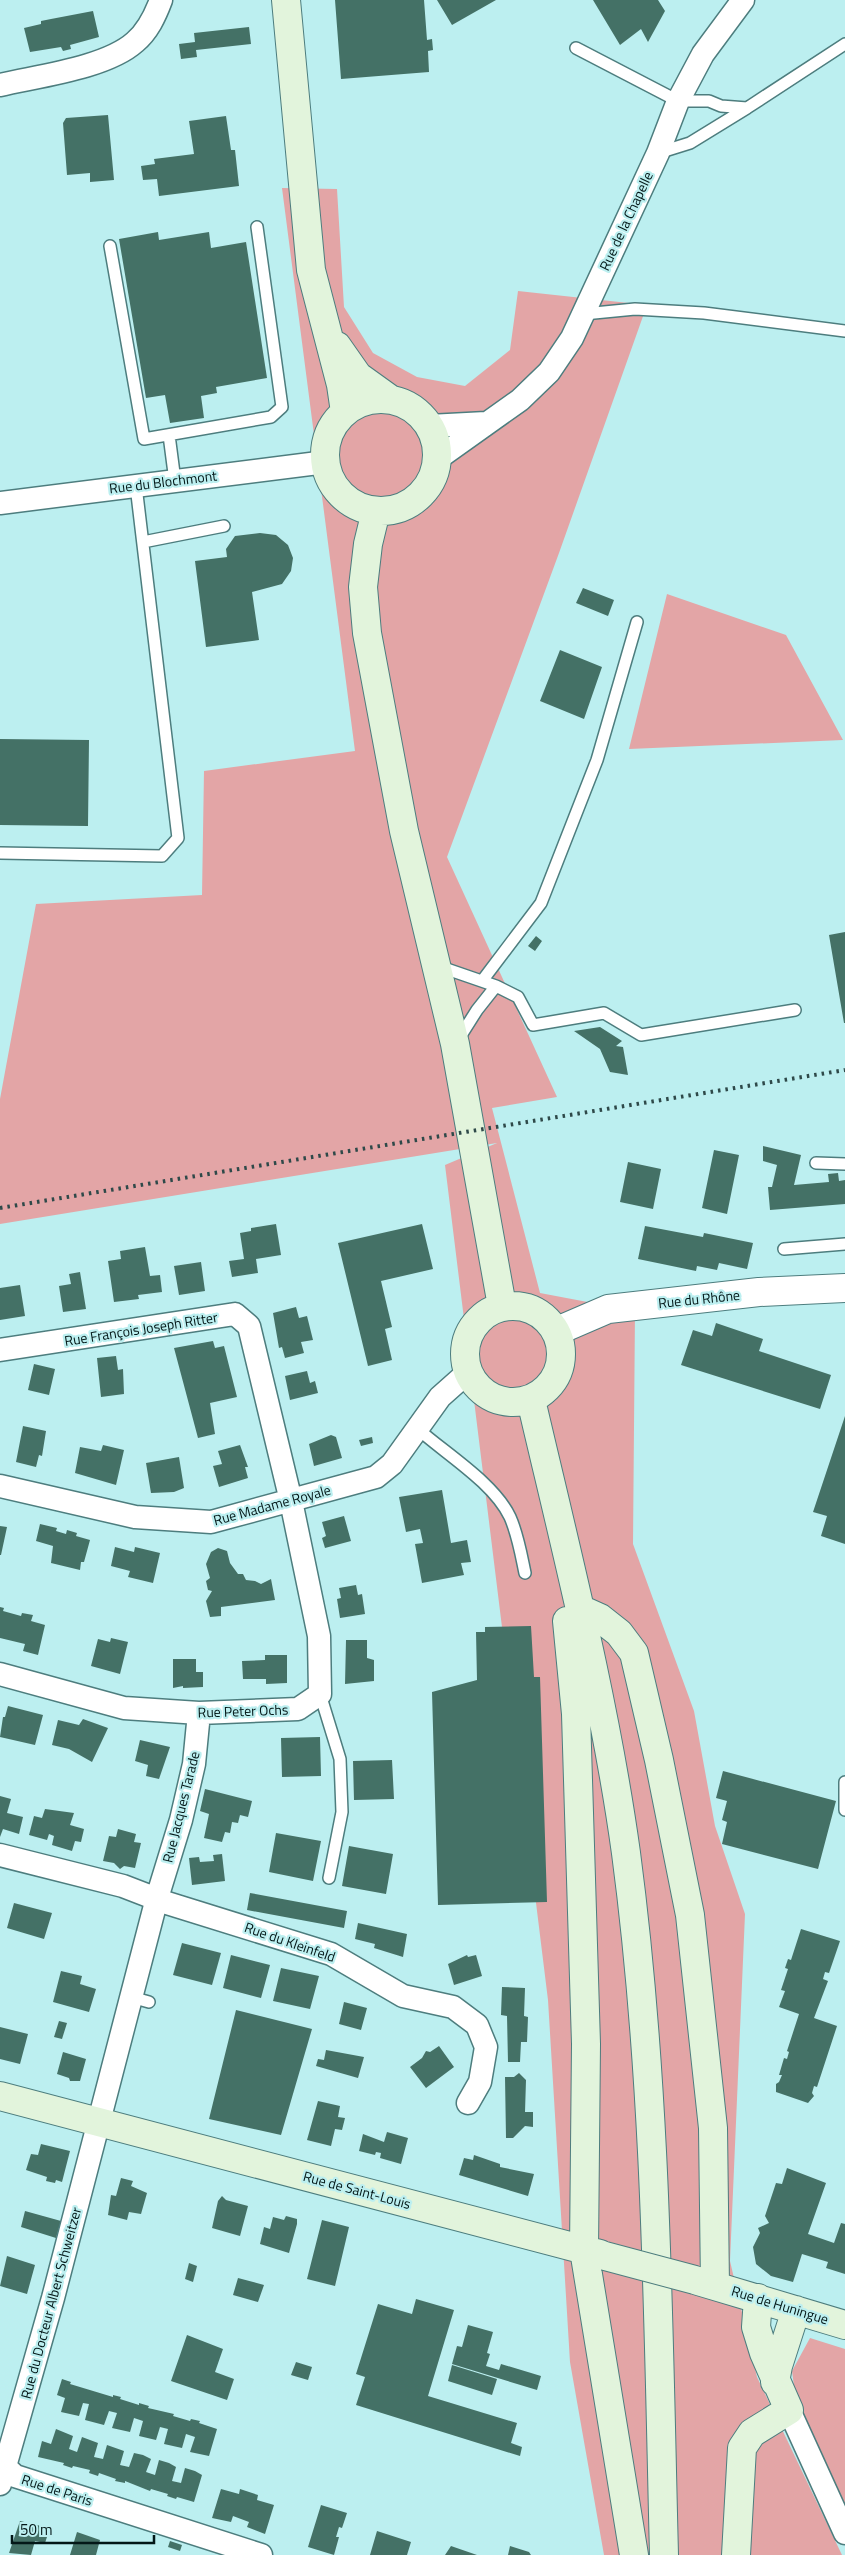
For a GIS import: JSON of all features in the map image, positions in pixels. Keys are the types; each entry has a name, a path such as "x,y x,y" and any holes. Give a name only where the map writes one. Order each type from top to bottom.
{"main road":[{"path":"286,0 311,270 342,385 345,412"},
{"path":"326,330 358,376 390,399 413,408 429,426 436,442 437,459 433,476 424,492 410,503 394,510 376,510 358,506 342,495 331,480 326,462 326,444 333,427 345,412 366,401 390,399"},
{"path":"376,510 368,544 363,587 366,632 404,831 455,1044 502,1306"},
{"path":"502,1306 523,1306 544,1316 557,1331 562,1354 552,1384 531,1400 504,1402 479,1389 467,1373 466,1342 477,1321 502,1306"},
{"path":"531,1400 601,1708 626,1852 645,2022 657,2303 664,2555"},
{"path":"572,1574 565,1597 576,1714 594,2253 634,2555"},
{"path":"580,1609 600,1618 619,1633 634,1653 660,1760 690,1915 714,2128 705,2283"},
{"name":"Rue de Saint-Louis","path":"0,2096 705,2283"},
{"name":"Rue de Huningue","path":"705,2283 845,2325"},
{"path":"736,2555 742,2448 752,2433 789,2410 775,2382 756,2327 758,2298"},
{"path":"775,2382 778,2366 796,2310"}],"street":[{"path":"0,85 104,61 135,42 152,21 161,0"},
{"name":"Rue de la Chapelle","path":"437,459 520,400 550,372 572,338 584,314 658,153 678,100 703,54 743,0"},
{"path":"429,426 486,423"},
{"name":"Rue du Blochmont","path":"0,503 326,462"},
{"name":"Rue du Rhône","path":"557,1331 608,1309 759,1292 845,1288"},
{"name":"Rue François Joseph Ritter","path":"0,1350 235,1314 249,1326 291,1501"},
{"name":"Rue Madame Royale","path":"0,1486 135,1517 211,1522 376,1476 392,1464 440,1397 467,1373"},
{"path":"291,1501 319,1636 320,1694"},
{"name":"Rue Peter Ochs","path":"0,1674 124,1708 199,1714 298,1709 320,1694"},
{"name":"Rue Jacques Tarade","path":"157,1898 194,1764 199,1714"},
{"name":"Rue du Kleinfeld","path":"0,1855 123,1886 331,1954 403,1996 453,2007 478,2025 486,2046 480,2082 468,2103"},
{"path":"99,2122 140,2000 157,1898"},
{"name":"Rue du Docteur Albert Schweitzer","path":"2,2471 54,2298 99,2122"},
{"path":"789,2410 845,2533"},
{"name":"Rue de Paris","path":"2,2471 261,2555"}],"lane":[{"path":"658,153 690,143 748,108 845,44"},
{"path":"576,48 678,100 709,100 721,106 748,108"},
{"path":"110,246 144,439 272,417 282,407 257,227"},
{"path":"584,314 635,309 704,313 845,331"},
{"path":"169,435 175,481"},
{"path":"0,853 162,856 178,838 136,486"},
{"path":"143,542 224,526"},
{"path":"482,981 541,903 597,760 637,622"},
{"path":"435,965 496,986 518,997 533,1025 604,1013 641,1035 795,1010"},
{"path":"455,1044 477,1010 496,986"},
{"path":"816,1163 845,1164"},
{"path":"784,1250 845,1244"},
{"path":"418,1429 475,1474 493,1493 510,1516 518,1539 525,1574"},
{"path":"320,1694 340,1759 341,1776 342,1812 329,1878"},
{"path":"845,1782 845,1810"}],"shaded area":[{"path":"282,188 337,189 344,307 373,353 417,377 465,386 510,350 518,291 647,305 559,553 447,857 557,1097 492,1108 540,1293 635,1311 633,1544 694,1711 715,1826 745,1914 730,2261 757,2377 842,2555 604,2555 570,2362 548,2000 445,1165 497,1143 0,1224 0,1099 36,904 202,895 204,771 355,751"},
{"path":"667,594 786,635 843,740 629,749"},
{"path":"810,2338 845,2349 845,2506 796,2401 792,2371"}],"building":[{"path":"335,0 424,0 427,40 432,39 433,50 428,51 429,72 341,79"},
{"path":"437,0 496,0 452,25"},
{"path":"593,0 658,0 665,11 648,42 641,29 620,45"},
{"path":"93,11 99,37 70,45 71,49 63,51 61,47 30,52 24,28 41,24 41,21"},
{"path":"249,27 251,44 196,50 197,57 181,59 179,44 195,42 194,33"},
{"path":"108,115 114,180 90,182 90,173 67,175 63,123 66,118"},
{"path":"226,116 231,150 235,150 239,186 159,196 157,179 143,180 141,166 155,164 154,159 194,154 189,121"},
{"path":"158,232 159,240 209,232 211,248 246,242 267,378 216,387 217,393 201,396 204,418 170,423 165,395 146,398 119,239"},
{"path":"260,533 276,535 288,545 293,558 291,571 282,584 252,592 259,640 206,647 195,561 227,557 226,549 235,536"},
{"path":"583,588 614,600 608,616 576,603"},
{"path":"560,650 602,667 584,719 540,701"},
{"path":"0,739 89,740 88,826 0,825"},
{"path":"845,932 845,1023 844,1023 829,935"},
{"path":"536,936 542,941 535,951 528,946"},
{"path":"600,1027 622,1041 616,1046 623,1047 628,1075 610,1072 600,1049 574,1031"},
{"path":"763,1146 801,1155 794,1185 829,1182 828,1174 838,1173 839,1181 845,1180 845,1204 770,1210 768,1187 772,1187 777,1165 763,1161"},
{"path":"714,1150 739,1155 727,1214 702,1208"},
{"path":"628,1162 661,1169 653,1209 620,1202"},
{"path":"276,1224 281,1255 256,1259 258,1273 232,1277 229,1261 244,1259 240,1233 251,1231 251,1228"},
{"path":"422,1224 433,1269 381,1281 392,1327 385,1329 392,1360 368,1366 338,1243"},
{"path":"645,1226 703,1237 704,1233 753,1243 747,1269 719,1263 717,1270 697,1266 696,1271 638,1259"},
{"path":"145,1247 150,1276 160,1275 162,1292 138,1295 139,1299 114,1302 108,1261 121,1259 120,1251"},
{"path":"201,1262 205,1291 179,1295 174,1266"},
{"path":"80,1272 86,1309 63,1312 59,1286 71,1284 69,1274"},
{"path":"20,1285 25,1316 0,1320 0,1288"},
{"path":"296,1307 299,1318 307,1316 313,1340 301,1342 304,1353 285,1358 282,1347 279,1348 273,1313"},
{"path":"716,1323 763,1339 759,1351 831,1375 820,1409 681,1365 693,1330 712,1336"},
{"path":"213,1341 215,1348 224,1346 237,1397 210,1403 215,1434 198,1438 174,1348"},
{"path":"116,1356 118,1370 123,1369 124,1394 101,1397 97,1358"},
{"path":"34,1364 55,1369 49,1395 28,1390"},
{"path":"307,1371 310,1383 315,1381 318,1393 290,1400 285,1376"},
{"path":"845,1416 845,1544 821,1536 827,1516 813,1512"},
{"path":"23,1426 46,1431 42,1456 39,1455 36,1467 16,1462"},
{"path":"331,1435 336,1437 342,1458 314,1466 309,1444"},
{"path":"372,1437 373,1443 361,1446 359,1440"},
{"path":"103,1445 124,1450 116,1485 75,1473 80,1447 101,1451"},
{"path":"240,1445 248,1467 245,1467 248,1478 219,1487 213,1466 222,1464 218,1451"},
{"path":"179,1457 184,1488 174,1492 151,1493 146,1463"},
{"path":"442,1490 451,1543 467,1540 471,1562 461,1563 464,1575 422,1583 415,1544 423,1543 420,1529 406,1532 399,1497"},
{"path":"344,1516 351,1541 325,1548 322,1538 326,1536 322,1522"},
{"path":"40,1524 57,1528 56,1531 66,1534 67,1530 77,1533 76,1536 90,1540 84,1562 81,1562 80,1570 51,1563 53,1546 36,1541"},
{"path":"0,1526 7,1527 1,1555 0,1555"},
{"path":"115,1547 134,1552 135,1547 160,1553 153,1583 128,1577 130,1571 111,1566"},
{"path":"218,1548 227,1551 230,1563 238,1574 243,1574 246,1580 261,1584 271,1579 275,1600 221,1607 221,1616 210,1617 206,1601 212,1591 208,1590 206,1581 210,1578 206,1564 211,1552"},
{"path":"356,1585 358,1595 362,1594 365,1614 340,1618 337,1599 341,1598 339,1588"},
{"path":"0,1607 4,1608 3,1611 21,1616 22,1613 33,1615 31,1621 45,1625 38,1655 23,1651 25,1644 0,1638"},
{"path":"531,1626 534,1677 540,1677 547,1902 438,1905 432,1692 477,1680 476,1632 485,1632 485,1627"},
{"path":"111,1638 128,1642 120,1674 91,1666 98,1639 110,1642"},
{"path":"346,1640 367,1640 367,1658 374,1660 374,1681 345,1684"},
{"path":"265,1655 287,1655 287,1683 266,1684 266,1679 243,1679 242,1661 265,1660"},
{"path":"173,1659 196,1659 196,1672 203,1672 203,1687 183,1688 183,1686 173,1688"},
{"path":"8,1706 43,1715 35,1745 0,1737 3,1717 5,1717"},
{"path":"83,1719 108,1728 92,1762 69,1749 52,1745 58,1720 79,1725"},
{"path":"320,1737 321,1776 282,1777 281,1738"},
{"path":"140,1740 170,1747 159,1779 146,1776 148,1765 135,1761"},
{"path":"392,1760 394,1799 354,1800 353,1761"},
{"path":"723,1771 836,1801 818,1869 722,1844 727,1822 722,1820 727,1801 716,1798"},
{"path":"205,1789 252,1801 248,1817 240,1815 238,1823 232,1822 230,1833 225,1832 222,1842 204,1838 209,1814 200,1811"},
{"path":"0,1796 11,1799 7,1813 23,1817 19,1834 3,1829 0,1837"},
{"path":"45,1809 74,1813 70,1825 84,1829 81,1842 75,1841 72,1851 52,1845 54,1836 49,1834 47,1840 29,1835 34,1816 42,1818"},
{"path":"118,1829 136,1834 134,1842 141,1843 135,1868 124,1866 120,1869 114,1863 103,1861 109,1836 116,1837"},
{"path":"276,1833 321,1841 313,1881 269,1872"},
{"path":"349,1846 393,1854 386,1894 342,1886"},
{"path":"222,1854 225,1881 192,1885 189,1858 199,1857 200,1862 214,1861 213,1855"},
{"path":"250,1893 347,1911 344,1928 247,1910"},
{"path":"14,1903 52,1913 44,1939 7,1928"},
{"path":"358,1923 407,1934 403,1957 374,1948 375,1944 355,1939"},
{"path":"801,1929 840,1941 829,1973 825,1972 823,1979 828,1981 814,2018 837,2026 817,2087 814,2086 812,2093 814,2096 808,2103 776,2092 776,2084 782,2075 779,2075 784,2058 787,2059 789,2052 787,2051 799,2014 779,2007 785,1991 781,1990 788,1969 785,1968 788,1959 791,1960"},
{"path":"182,1943 221,1953 212,1985 173,1975"},
{"path":"231,1955 270,1965 261,1998 223,1988"},
{"path":"467,1955 468,1957 476,1955 482,1976 454,1985 448,1964"},
{"path":"281,1968 319,1976 310,2009 273,2001"},
{"path":"61,1971 82,1976 80,1984 96,1989 89,2012 53,2002"},
{"path":"502,1987 525,1988 524,2016 528,2017 527,2042 521,2042 520,2062 508,2062 507,2016 501,2015"},
{"path":"344,2002 367,2008 361,2030 339,2024"},
{"path":"236,2010 312,2029 281,2135 209,2119"},
{"path":"59,2021 67,2023 62,2039 54,2037"},
{"path":"0,2027 28,2034 20,2064 0,2059"},
{"path":"439,2046 454,2067 426,2088 410,2067 422,2058 426,2051 430,2052"},
{"path":"326,2050 364,2057 358,2078 316,2066 318,2059 324,2060"},
{"path":"63,2052 86,2059 80,2081 70,2081 69,2078 57,2074"},
{"path":"519,2073 526,2080 525,2112 533,2112 533,2127 525,2126 513,2138 506,2138 505,2077 514,2077"},
{"path":"318,2101 340,2106 338,2117 345,2118 342,2130 335,2129 331,2146 307,2140"},
{"path":"387,2132 408,2138 401,2164 380,2158 381,2153 376,2152 375,2155 359,2151 363,2134 384,2142"},
{"path":"41,2144 70,2151 62,2182 56,2180 55,2183 46,2181 47,2177 26,2170 31,2154 38,2155"},
{"path":"474,2155 500,2164 500,2167 534,2174 528,2196 459,2175 464,2158 473,2160"},
{"path":"787,2168 826,2183 808,2234 834,2243 841,2223 845,2224 845,2274 826,2268 828,2262 802,2254 793,2282 771,2276 756,2264 753,2247 760,2233 758,2228 769,2223 765,2216 776,2183 782,2184"},
{"path":"121,2178 133,2181 131,2186 147,2193 141,2214 129,2212 127,2220 108,2215 111,2195 116,2196"},
{"path":"222,2196 226,2200 248,2206 240,2236 212,2228 218,2201"},
{"path":"25,2211 61,2221 56,2238 21,2227"},
{"path":"286,2216 297,2219 289,2253 260,2244 264,2227 270,2229 273,2217 284,2220"},
{"path":"322,2220 349,2227 335,2286 307,2279"},
{"path":"7,2256 35,2265 27,2294 0,2286"},
{"path":"189,2263 197,2266 193,2282 185,2279"},
{"path":"238,2278 264,2285 258,2302 233,2295"},
{"path":"416,2299 454,2310 428,2396 517,2423 511,2443 522,2447 520,2456 356,2405 365,2377 356,2374 378,2304 412,2314"},
{"path":"468,2325 493,2332 487,2353 490,2354 486,2366 499,2370 501,2364 541,2376 537,2390 452,2364 457,2346 462,2347"},
{"path":"187,2335 223,2349 215,2372 234,2379 227,2400 171,2381"},
{"path":"296,2362 312,2367 308,2380 291,2375"},
{"path":"452,2365 497,2379 492,2395 448,2381"},
{"path":"62,2379 71,2382 70,2384 113,2397 113,2395 121,2397 120,2399 174,2414 173,2416 190,2421 191,2419 200,2421 199,2423 217,2429 209,2456 190,2452 195,2437 186,2434 182,2448 164,2444 168,2429 160,2427 156,2440 139,2436 143,2421 134,2418 130,2432 112,2428 117,2413 109,2411 104,2425 85,2420 89,2404 83,2403 79,2416 61,2412 65,2398 57,2395"},
{"path":"56,2429 73,2436 69,2449 77,2452 82,2437 98,2443 94,2457 103,2459 107,2445 124,2451 120,2465 129,2467 134,2453 143,2455 151,2459 146,2472 155,2475 159,2460 169,2463 176,2467 172,2481 181,2483 185,2468 195,2471 202,2475 194,2502 177,2497 176,2499 167,2496 168,2494 151,2489 150,2491 125,2481 125,2483 115,2481 116,2479 99,2473 98,2476 89,2473 90,2470 73,2466 72,2468 63,2465 64,2463 38,2457 42,2441 51,2444"},
{"path":"221,2489 239,2494 240,2489 258,2495 257,2500 274,2505 265,2534 247,2527 249,2522 233,2516 231,2522 212,2518"},
{"path":"321,2505 347,2513 342,2528 339,2527 336,2537 339,2537 334,2555 308,2547"},
{"path":"20,2521 50,2528 45,2543 35,2541 31,2555 9,2553"},
{"path":"377,2531 411,2542 407,2555 370,2555"},
{"path":"77,2532 100,2540 96,2555 70,2555"},
{"path":"170,2541 182,2545 180,2551 168,2547"},
{"path":"451,2546 477,2555 445,2555"},
{"path":"510,2546 529,2552 531,2555 508,2555"}],"railway":[{"path":"0,1208 845,1070"}]}
